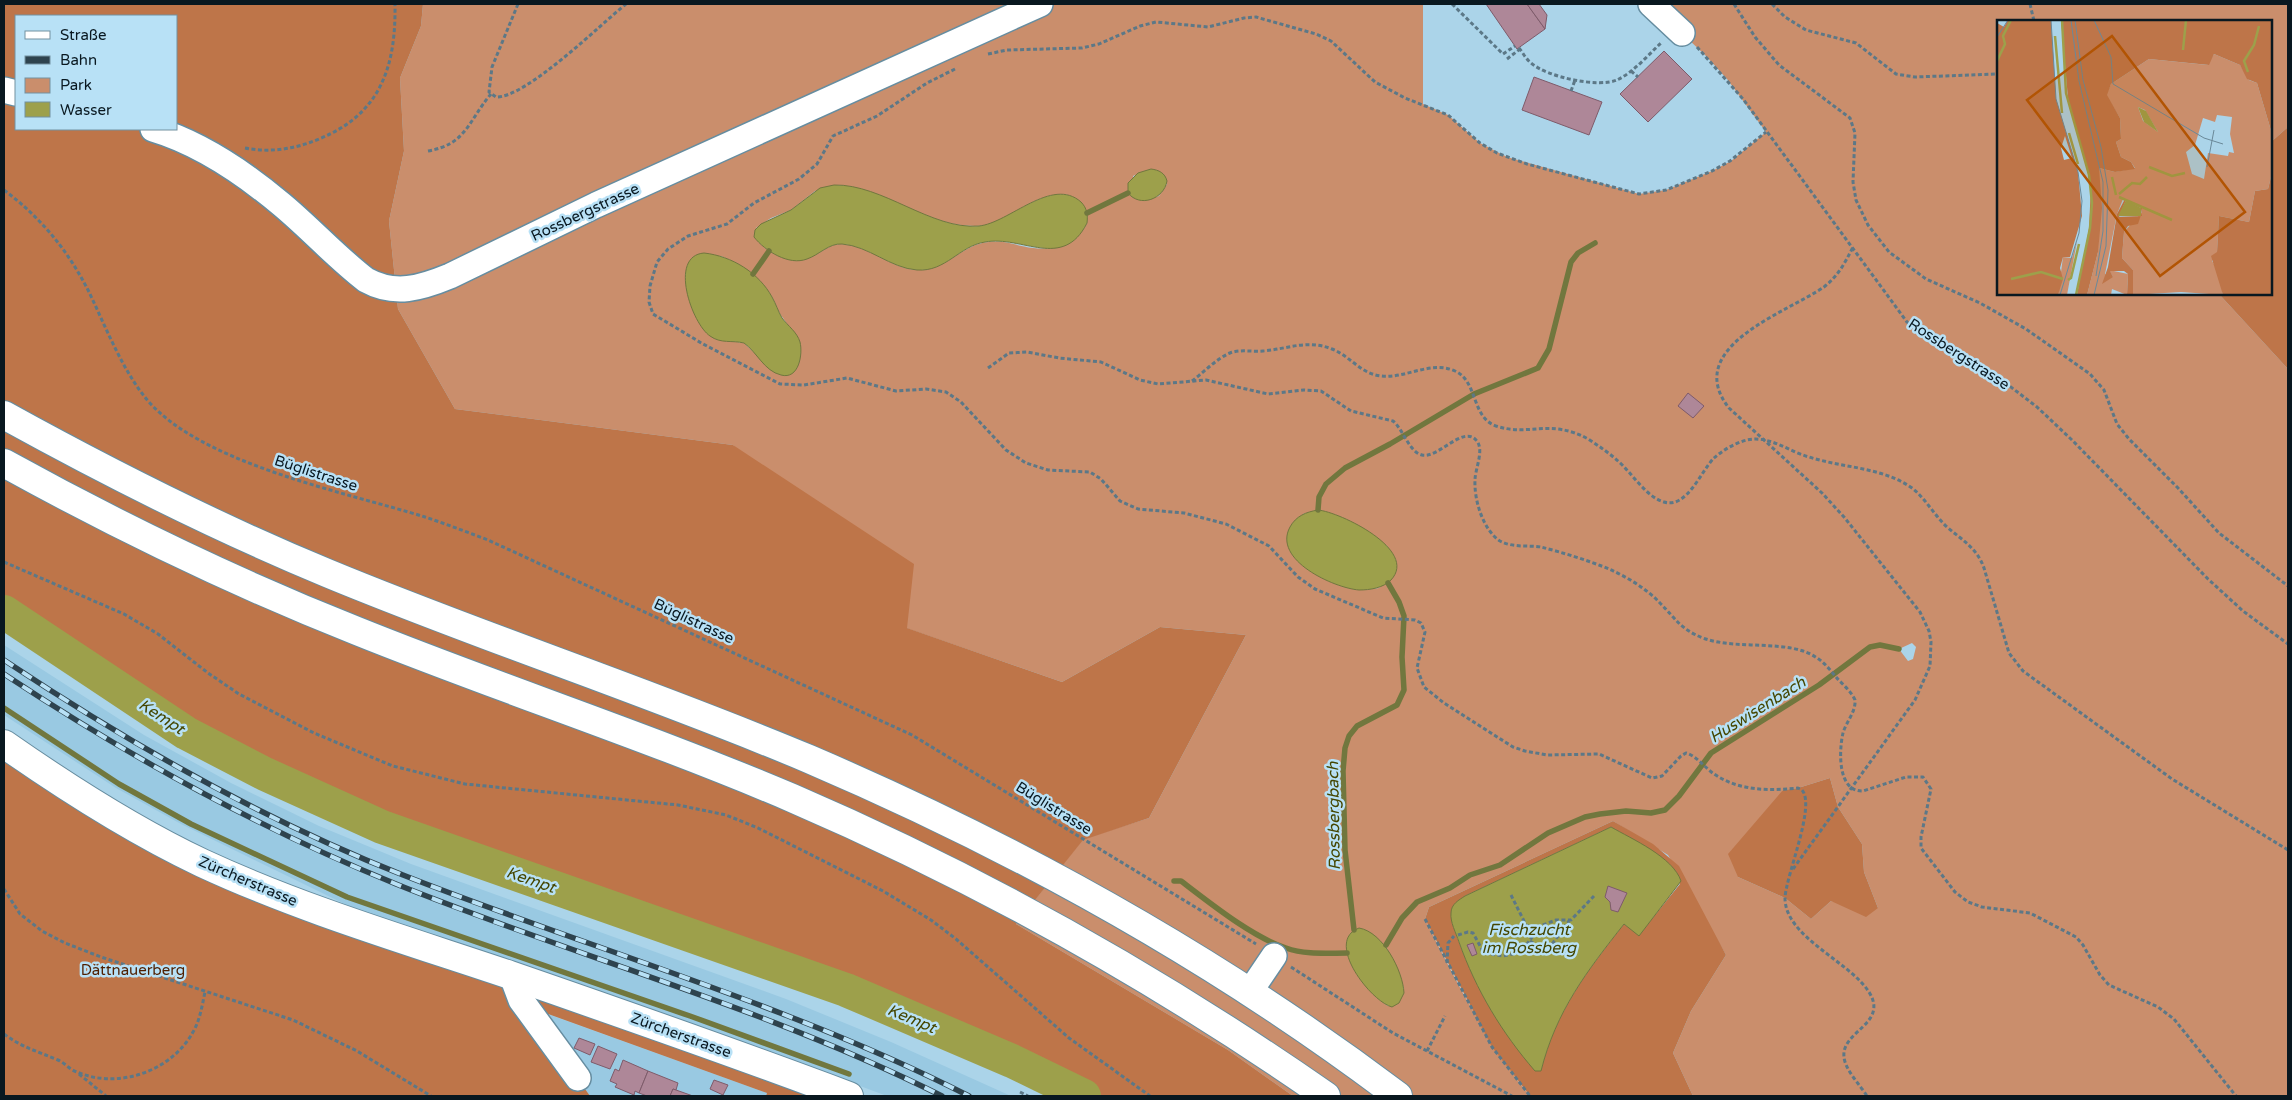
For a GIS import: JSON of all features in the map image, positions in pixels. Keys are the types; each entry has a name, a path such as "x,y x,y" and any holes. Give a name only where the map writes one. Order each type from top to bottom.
{"main road":[{"path":"4,415 140,488 281,554 425,612 721,724 905,802 1074,888 1163,939 1249,993 1398,1096"},
{"path":"4,463 129,530 264,592 410,652 746,779 922,858 1031,913 1112,958 1242,1038 1326,1096"},
{"name":"Zürcherstrasse","path":"4,744 104,810 201,862 296,901 849,1096"}],"street":[{"name":"Rossbergstrasse","path":"155,130 196,147 255,184 281,204 366,280 377,286 403,291 432,284 450,276 596,206 1040,4"},
{"path":"1651,4 1679,31"},
{"path":"1249,993 1274,956"},
{"path":"512,976 521,1000 578,1078"}],"path":[{"path":"237,147 272,151 300,146 339,130 361,114 377,94 388,70 393,41 395,4"},
{"path":"428,151 448,146 457,141 490,94 489,81 492,67 518,4"},
{"path":"490,94 499,97 526,86 626,4"},
{"path":"1452,4 1503,54 1518,48"},
{"path":"1734,4 1740,16 1773,58 1850,118 1855,133 1853,182 1856,200 1868,225 1889,252 1926,280 1980,303 2026,329 2090,374 2104,390 2117,424 2129,439 2178,488 2219,533 2288,586"},
{"path":"1772,4 1799,26 1815,33 1853,42 1886,68 1902,75 1922,77 1997,74"},
{"path":"2030,4 2034,20"},
{"path":"982,56 1007,50 1074,49 1090,46 1140,26 1156,22 1208,27 1244,18 1256,18 1316,34 1331,41 1375,82 1405,98 1448,115 1480,143 1497,152 1527,164 1639,194 1666,190 1701,176 1730,161 1766,132"},
{"path":"1518,48 1538,68 1575,80 1594,83 1609,82 1631,71 1679,31"},
{"name":"Rossbergstrasse","path":"1679,31 1727,79 1853,247 1888,300 1907,322 1934,342 2002,381 2037,408 2072,440 2208,579 2243,611 2288,644"},
{"path":"1507,59 1518,48"},
{"path":"956,68 927,83 877,116 834,136 817,164 799,179 754,203 727,224 688,236 668,249 657,262 650,286 649,302 653,314 703,344 780,384 804,385 847,378 896,391 926,390 946,392 960,402 1006,450 1026,463 1048,470 1090,472 1100,479 1120,501 1138,509 1184,513 1233,526 1269,546 1298,577 1315,589 1362,610 1398,621 1411,620 1421,623 1425,630 1417,668 1424,687 1444,703 1517,748 1547,755 1598,754 1652,778 1664,774 1684,754 1689,754 1724,780 1749,788 1764,790 1798,788 1804,792 1806,800 1800,839 1785,898 1786,908 1792,922 1860,982 1873,1002 1872,1017 1847,1044 1844,1056 1846,1064 1867,1096"},
{"path":"1631,71 1638,77"},
{"path":"1571,91 1575,80"},
{"name":"Büglistrasse","path":"4,190 37,217 65,251 139,389 157,410 184,432 225,452 269,470 424,517 488,540 879,718 958,761 1274,956 1375,1022 1512,1096"},
{"path":"1790,873 1920,690 1930,666 1932,654 1929,631 1920,612 1844,517 1822,493 1759,438 1729,408 1720,394 1717,376 1722,359 1734,344 1759,324 1831,281 1842,268 1853,247"},
{"path":"1190,382 1234,352 1265,351 1304,343 1332,348 1368,373 1379,376 1432,368 1453,370 1463,377 1483,416 1497,426 1558,428 1576,433 1611,455 1652,495 1668,503 1675,502 1685,496 1706,467 1719,454 1736,444 1759,438 1810,458 1880,474 1913,489 1941,521 1978,554 1984,568 2009,653 2023,671 2172,779 2288,850"},
{"path":"988,368 1003,356 1020,352 1101,362 1153,384 1173,385 1217,381 1268,394 1304,390 1321,391 1350,411 1389,419 1401,430 1415,451 1424,456 1434,453 1464,436 1475,438 1480,447 1475,481 1477,501 1485,523 1502,541 1513,546 1532,546 1551,550 1614,572 1656,599 1680,626 1702,637 1737,645 1792,648 1814,656 1830,669 1852,695 1855,703 1844,732 1841,749 1844,778 1852,788 1859,792 1867,791 1913,776 1927,780 1931,788 1921,837 1921,848 1955,892 1975,905 2030,913 2076,937 2109,985 2158,1007 2174,1019 2236,1096"},
{"path":"4,562 124,614 158,634 222,684 255,703 322,737 393,766 465,784 691,807 733,818 766,832 883,891 931,920 956,939 1069,1038 1150,1096"},
{"path":"4,889 20,914 55,938 94,955 264,1010 322,1033 357,1051 430,1096"},
{"path":"1511,895 1526,925 1536,930"},
{"path":"1530,941 1540,948 1550,947 1569,921 1594,896"},
{"path":"1425,919 1447,964 1492,1046 1530,1096"},
{"path":"1447,964 1448,942 1456,935 1471,932 1482,952 1503,956 1516,953 1530,941 1536,930 1556,920 1569,921"},
{"path":"77,1072 110,1079 122,1079 164,1063 174,1056 193,1033 200,1017 205,992"},
{"path":"1427,1051 1444,1016"},
{"path":"4,1034 24,1048 58,1060 77,1072 106,1096"},
{"path":"1020,1092 1028,1096"}],"shaded area":[{"path":"4,645 144,735 231,783 319,826 411,864 786,999 891,1042 1011,1096 887,1096 693,1024 355,909 181,824 116,788 4,715"},
{"path":"525,1006 767,1093 766,1096 590,1096"}],"green space":[{"path":"4,4 423,4 421,26 400,78 404,151 389,221 398,309 455,409 733,445 914,564 907,628 1062,682 1160,627 1246,635 1149,818 1083,840 1016,924 1228,1050 1293,1096 1102,1096 1017,1052 872,989 683,926 415,829 238,750 27,620 4,610"},
{"path":"423,4 1423,4 1423,104 1448,115 1480,143 1507,157 1639,194 1666,190 1712,171 1731,161 1766,132 1727,79 1706,56 1651,4 2288,4 2288,127 2272,141 2272,20 1997,20 1997,295 2220,295 2288,369 2288,1096 1693,1096 1673,1053 1691,1011 1726,955 1668,855 1613,821 1429,907 1425,919 1460,988 1486,1033 1530,1096 1293,1096 1228,1050 1016,924 1083,839 1149,818 1246,635 1160,627 1062,682 906,628 733,445 455,409 398,309 389,221 404,151 400,78 421,26","holes":["1151,169 1167,184 1159,196 1142,201 1133,176","839,185 856,188 940,220 975,226 999,220 1043,198 1055,195 1068,195 1087,223 1077,236 1057,247 1041,249 989,242 970,247 936,267 916,270 897,265 851,245 838,244 802,259 779,256 765,248 759,242 756,228 771,218 791,210 815,191","721,256 750,272 762,283 772,297 797,338 801,348 799,363 776,373 744,343 715,339 690,301 685,273","1318,510 1387,546 1396,560 1379,588 1363,589 1349,587 1321,577 1303,514","1912,643 1916,647 1913,659 1908,661 1899,649","1830,778 1838,807 1862,844 1864,872 1878,908 1831,901 1811,919 1785,898 1738,877 1783,790 1798,788","1348,941 1386,946 1404,988 1388,1006 1367,986 1355,967 1348,949"]},
{"path":"2288,127 2288,369 2220,295 2272,295 2272,141"},
{"name":"Dättnauerberg","path":"4,744 134,827 849,1096 766,1096 767,1093 526,1006 590,1096 4,1096"},
{"path":"1830,778 1838,807 1862,844 1864,872 1878,908 1866,917 1831,901 1811,919 1785,898 1738,877 1728,854 1783,790 1798,788"},
{"path":"1613,821 1653,844 1679,866 1726,955 1691,1011 1673,1053 1693,1096 1530,1096 1492,1047 1425,919 1429,907","holes":["1611,827 1660,857 1671,866 1680,884 1639,935 1624,924 1610,941 1574,992 1555,1029 1541,1070 1536,1071 1497,1019 1467,963 1452,922 1465,896"]}],"water":[{"path":"1151,169 1159,171 1165,176 1167,181 1165,187 1157,197 1145,201 1133,198 1128,193 1128,183 1138,173"},
{"path":"834,185 871,192 943,221 979,226 991,223 1044,197 1057,194 1070,195 1085,207 1087,223 1077,237 1066,245 1054,248 1041,248 999,241 985,242 967,248 944,263 927,270 907,268 861,249 842,244 828,247 800,261 785,259 771,252 754,237 755,230 761,224 791,210 820,188"},
{"path":"704,253 725,258 744,267 760,280 766,288 782,318 799,338 801,347 800,359 796,370 792,374 787,376 775,373 744,343 718,340 710,336 703,329 691,305 685,277 687,266 693,257"},
{"path":"1318,510 1329,512 1358,525 1386,545 1394,557 1397,568 1391,580 1380,587 1372,589 1359,590 1348,588 1321,578 1297,561 1290,550 1287,539 1290,527 1302,515"},
{"name":"Fischzucht im Rossberg","path":"1611,827 1661,857 1677,872 1681,881 1639,936 1624,924 1610,941 1585,975 1564,1011 1547,1049 1541,1071 1535,1071 1501,1026 1473,977 1454,928 1451,910 1465,896"},
{"path":"1359,928 1368,931 1376,937 1384,945 1396,964 1404,993 1399,1003 1392,1007 1373,994 1363,983 1348,957 1346,945 1349,935"}],"building":[{"path":"1486,4 1527,4 1545,29 1517,49"},
{"path":"1527,4 1539,4 1547,15 1545,29"},
{"path":"1664,51 1692,79 1648,122 1620,94"},
{"path":"1534,77 1602,102 1589,135 1522,110"},
{"path":"1688,393 1704,406 1693,418 1678,406"},
{"path":"1608,886 1627,893 1618,912 1611,910 1610,902 1605,897"},
{"path":"1473,943 1477,954 1472,956 1467,945"},
{"path":"579,1038 595,1044 590,1055 574,1048"},
{"path":"598,1046 617,1054 610,1069 591,1062"},
{"path":"623,1060 648,1071 639,1093 635,1091 634,1095 615,1087 617,1084 610,1081 615,1069 619,1071"},
{"path":"648,1071 678,1083 676,1090 673,1089 670,1096 647,1096 639,1093"},
{"path":"714,1080 728,1085 723,1095 710,1089"},
{"path":"673,1089 676,1090 693,1096 670,1096"}],"waterway":[{"path":"1087,213 1128,193"},
{"path":"1318,510 1319,497 1326,484 1345,468 1390,444 1474,394 1538,368 1549,349 1571,262 1578,253 1595,243"},
{"path":"753,274 769,251"},
{"name":"Rossbergbach","path":"1354,930 1345,850 1343,771 1345,748 1349,736 1357,726 1397,705 1404,690 1402,657 1404,616 1399,602 1388,583"},
{"name":"Kempt","path":"4,612 186,733 265,774 382,827 846,990 1012,1061 1084,1096"},
{"name":"Huswisenbach","path":"1386,945 1402,918 1417,902 1450,888 1470,875 1500,865 1548,833 1585,817 1600,814 1626,811 1651,813 1665,810 1679,796 1711,753 1819,685 1870,647 1880,645 1899,649"},
{"path":"4,708 119,784 191,824 347,897 690,1016 849,1074"},
{"path":"1174,881 1181,881 1245,928 1273,943 1301,952 1347,953"}],"railway":[{"path":"4,660 148,750 298,830 403,875 760,1005 831,1033 969,1096"},
{"path":"4,674 146,762 244,815 345,862 396,884 533,936 740,1009 876,1065 942,1096"}]}
